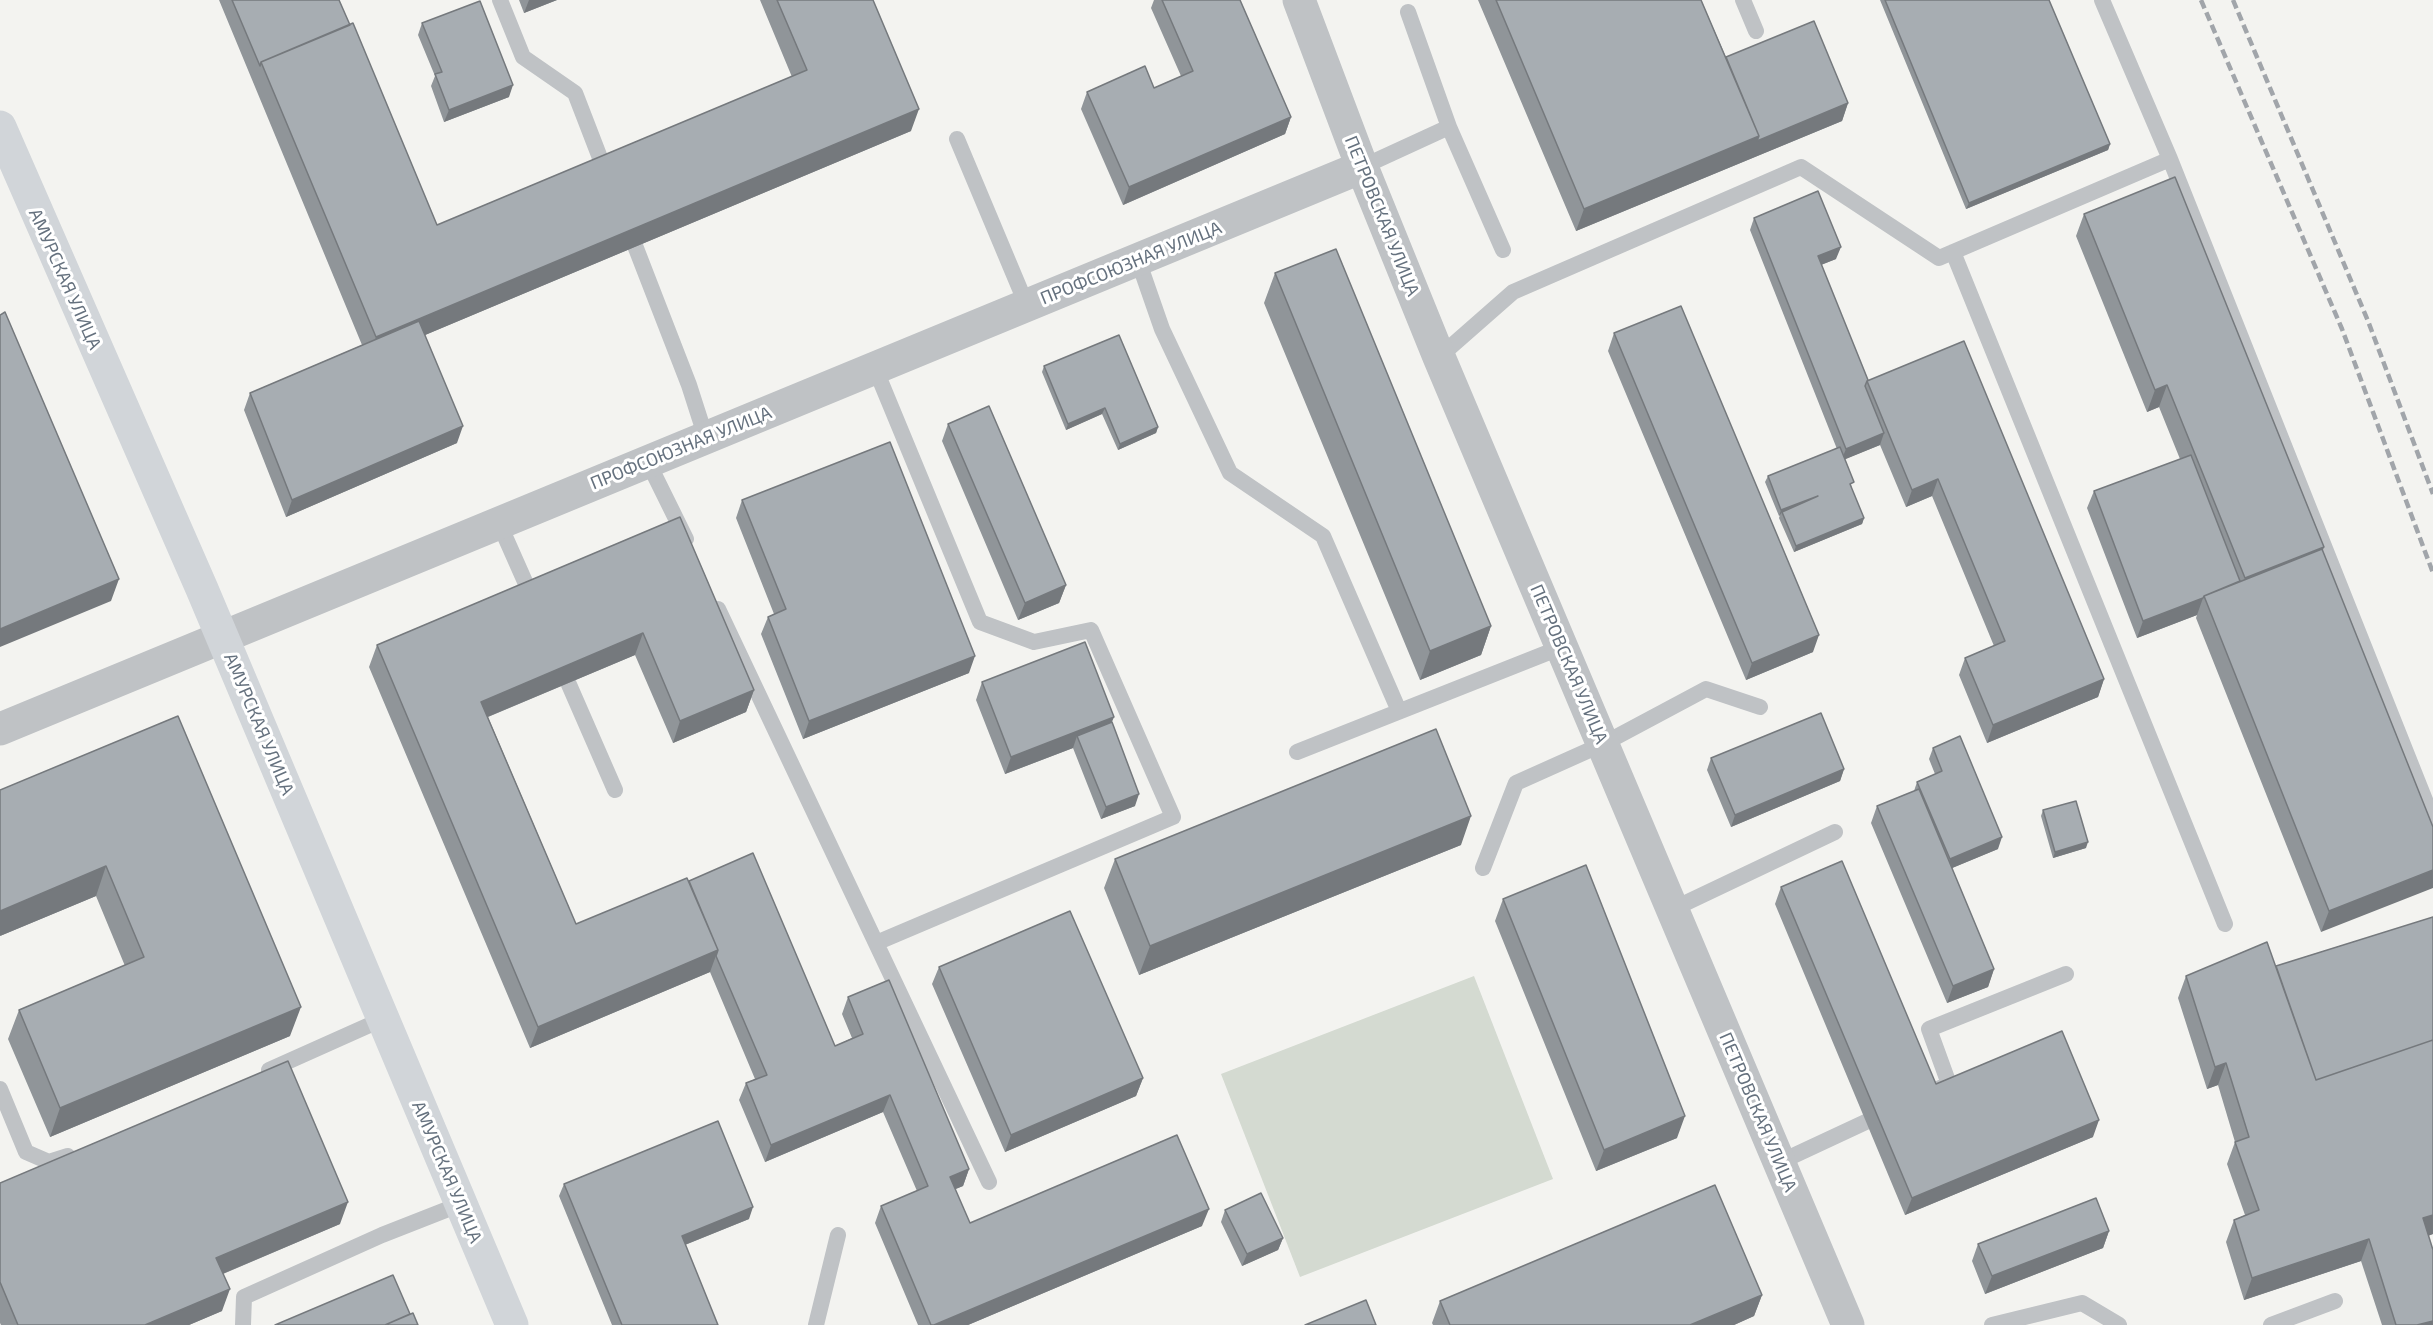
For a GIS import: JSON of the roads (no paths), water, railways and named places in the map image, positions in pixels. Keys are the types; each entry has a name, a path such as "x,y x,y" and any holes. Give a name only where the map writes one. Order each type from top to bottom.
{"main road":[{"name":"АМУРСКАЯ УЛИЦА","path":"0,127 222,636 512,1325"}],"street":[{"name":"ПЕТРОВСКАЯ УЛИЦА","path":"1299,0 1362,167 1439,357 1848,1325"},
{"name":"ПРОФСОЮЗНАЯ УЛИЦА","path":"0,729 1362,167"}],"lane":[{"path":"500,0 523,57 575,93 613,191"},
{"path":"1743,0 1756,31"},
{"path":"2102,0 2170,159 2433,820"},
{"path":"1408,12 1449,127 1503,250"},
{"path":"1362,167 1449,127"},
{"path":"957,139 1027,306"},
{"path":"1439,357 1512,292 1801,167 1940,258 2170,159"},
{"path":"621,212 689,385 706,438"},
{"path":"1953,252 2225,924"},
{"path":"1138,260 1162,329 1230,473 1323,536 1399,711"},
{"path":"875,368 980,622 1034,642 1091,630 1173,817 876,943"},
{"path":"648,462 695,559"},
{"path":"499,523 539,614"},
{"path":"710,591 989,1182"},
{"path":"553,647 615,790"},
{"path":"1297,752 1562,647"},
{"path":"1483,868 1516,783 1603,744 1706,689 1760,707"},
{"path":"1673,909 1835,832"},
{"path":"1917,1099 1949,1084 1929,1029 2066,974"},
{"path":"254,1076 307,1055 383,1019"},
{"path":"0,1089 26,1152 50,1162 80,1152"},
{"path":"1780,1162 1896,1108"},
{"path":"243,1325 244,1297 382,1235 461,1204"},
{"path":"816,1325 838,1235"},
{"path":"2271,1325 2335,1301"},
{"path":"1992,1325 2082,1303 2119,1325"}],"railway":[{"path":"2201,0 2342,329 2433,573"},
{"path":"2233,0 2368,321 2433,494"}]}
